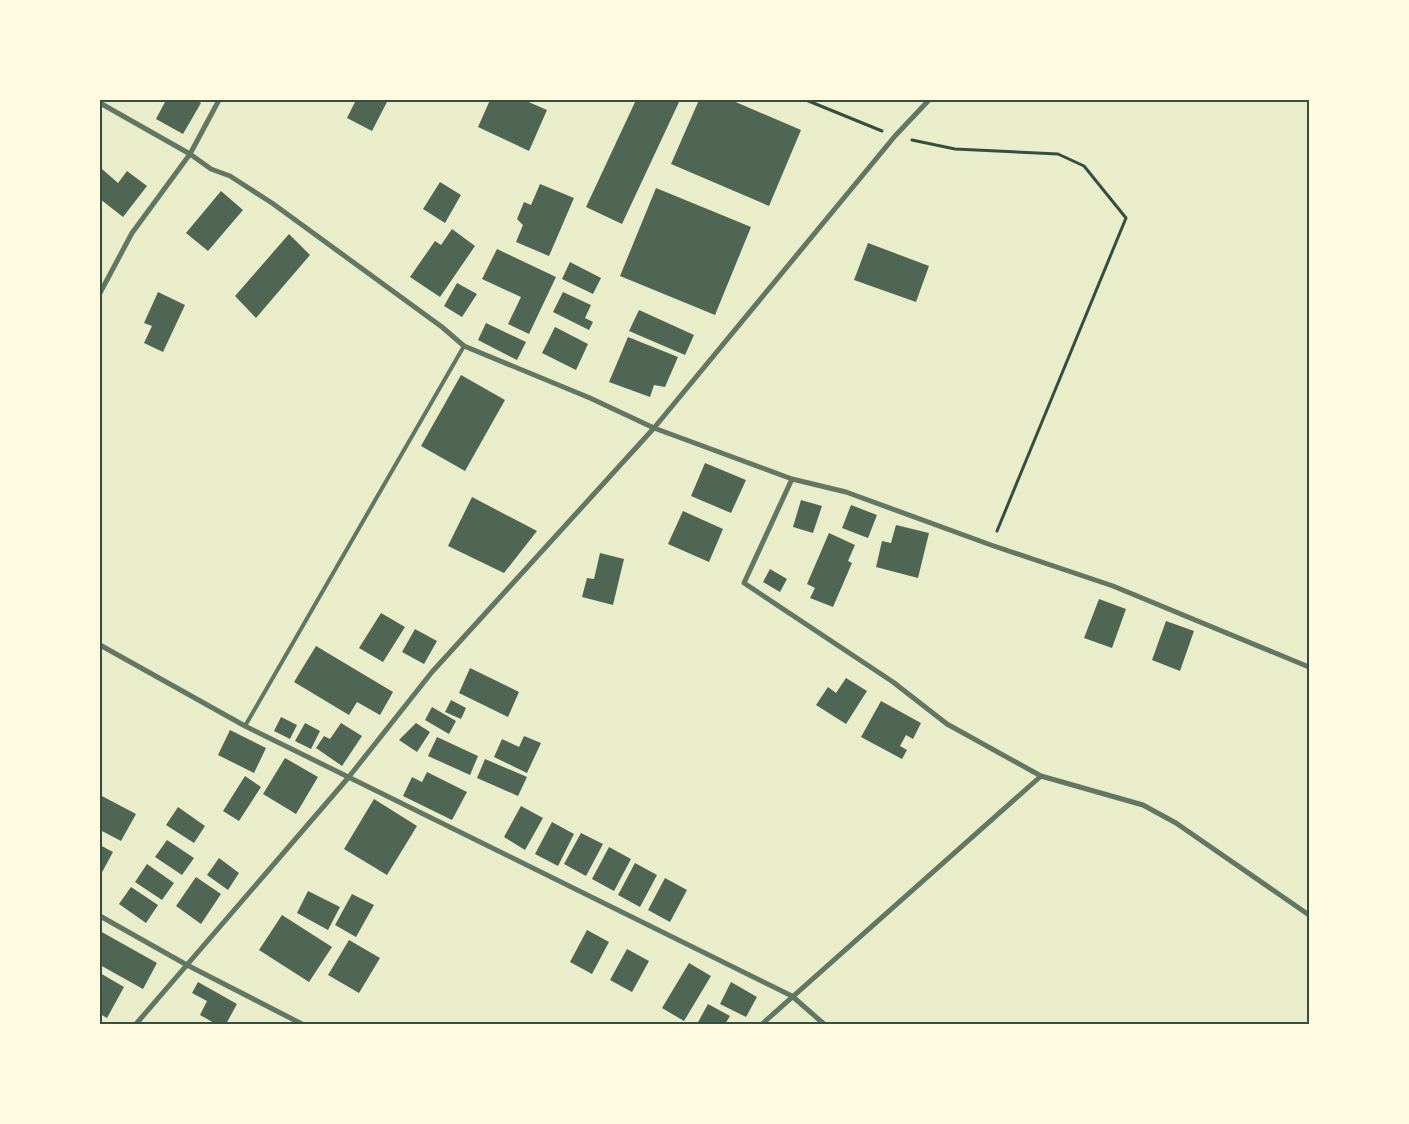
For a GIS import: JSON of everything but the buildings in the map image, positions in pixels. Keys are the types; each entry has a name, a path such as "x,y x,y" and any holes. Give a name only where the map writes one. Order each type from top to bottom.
{"street":[{"path":"100,293 132,233 190,154 219,100"},
{"path":"136,1024 348,778 432,672 654,428 894,136 929,100"},
{"path":"100,103 190,154 212,169 230,176 272,203 442,327 464,346 590,398 654,428 792,479 846,492 1113,586 1309,667"},
{"path":"792,479 744,582 893,682 947,724 1040,776 1143,805 1176,823 1309,915"},
{"path":"100,645 245,726 792,996 824,1024"},
{"path":"762,1024 1040,776"},
{"path":"100,916 187,965 302,1024"}],"lane":[{"path":"245,726 464,346"}],"path":[{"path":"806,100 894,136 955,149 1058,154 1084,166 1126,218 991,544"}]}
